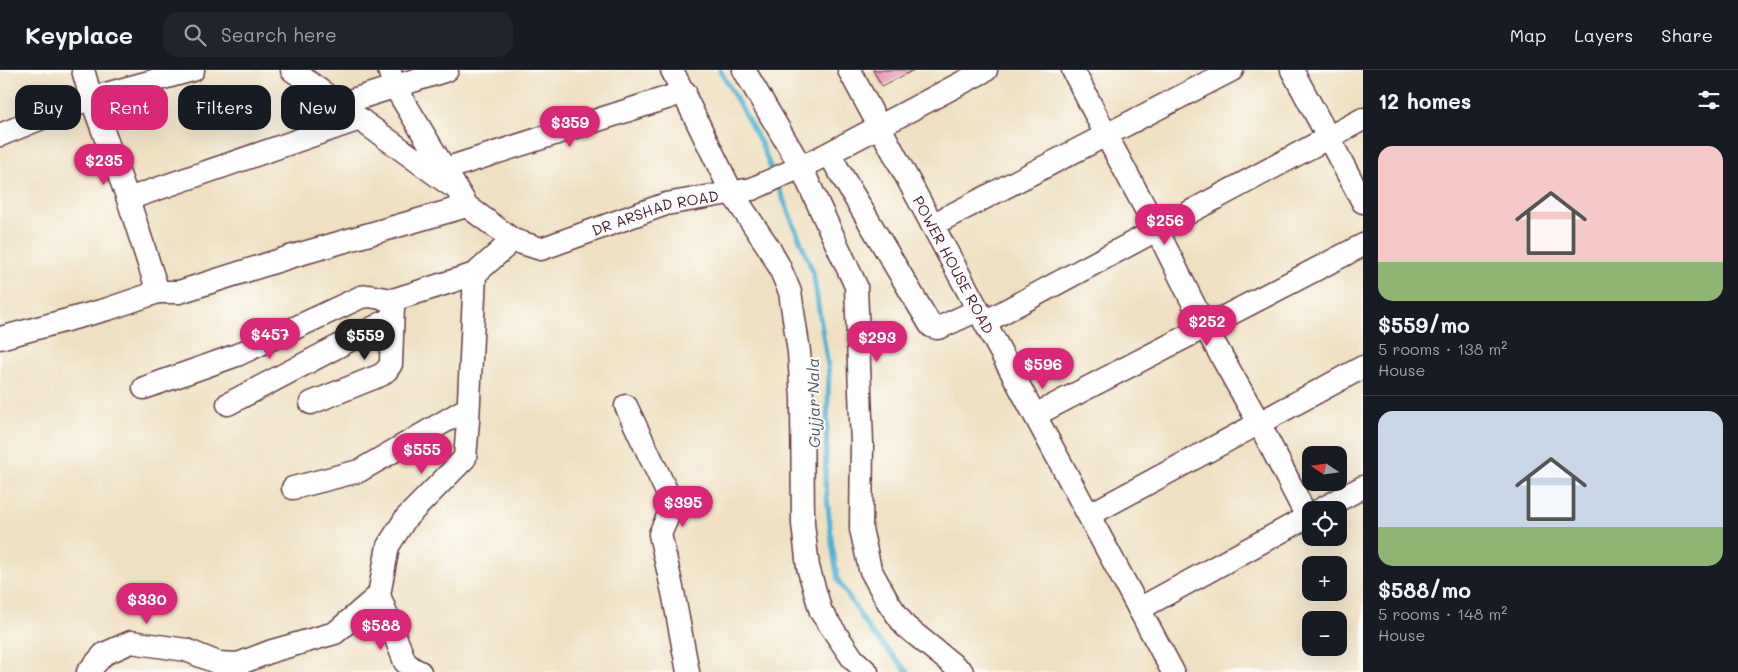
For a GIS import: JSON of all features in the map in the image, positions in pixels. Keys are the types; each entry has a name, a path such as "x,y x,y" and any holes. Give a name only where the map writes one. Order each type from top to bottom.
{"street":[{"path":"0,135 91,98 82,70"},
{"path":"138,85 193,70"},
{"path":"292,70 313,85"},
{"path":"355,97 392,79 447,70"},
{"path":"672,70 685,92 732,193 769,248 790,292 800,352 803,524 808,567 821,612 853,659 867,672"},
{"path":"744,70 794,171 856,286 862,444 861,529 870,569 888,602 906,626 962,672"},
{"name":"POWER HOUSE ROAD","path":"849,70 1173,672"},
{"name":"DR ARSHAD ROAD","path":"392,79 462,198 513,240 541,249 666,204 752,190 829,154 986,70"},
{"path":"1073,70 1157,230 1205,327 1305,501"},
{"path":"932,225 1232,70"},
{"path":"1292,70 1363,202"},
{"path":"445,169 685,92"},
{"path":"355,115 462,198"},
{"path":"128,199 360,119"},
{"path":"829,154 931,326 937,328 982,316 1157,230 1363,119"},
{"path":"103,130 128,199 158,292"},
{"path":"0,338 108,309 158,292 180,292 293,256 462,198"},
{"path":"228,404 393,309 474,274 513,240"},
{"path":"1035,415 1363,245"},
{"path":"420,672 413,669 406,662 380,594 388,546 406,518 464,458 474,274"},
{"path":"144,388 237,355 361,297 369,296 393,309"},
{"path":"311,403 387,370 391,364 393,309"},
{"path":"1089,515 1363,367"},
{"path":"626,406 673,506 660,534 688,672"},
{"path":"292,488 359,471 468,408"},
{"path":"1337,501 1363,487"},
{"path":"1139,609 1302,520"},
{"path":"88,672 104,654 132,642 186,650 218,663 238,664 272,651 335,633 380,594"}],"building":[{"path":"873,70 914,70 882,86"}],"waterway":[{"name":"Gujjar Nala","path":"720,70 761,143 773,174"},
{"name":"Gujjar Nala","path":"777,184 813,272 829,373 825,479 838,580 871,632 908,672"}]}
